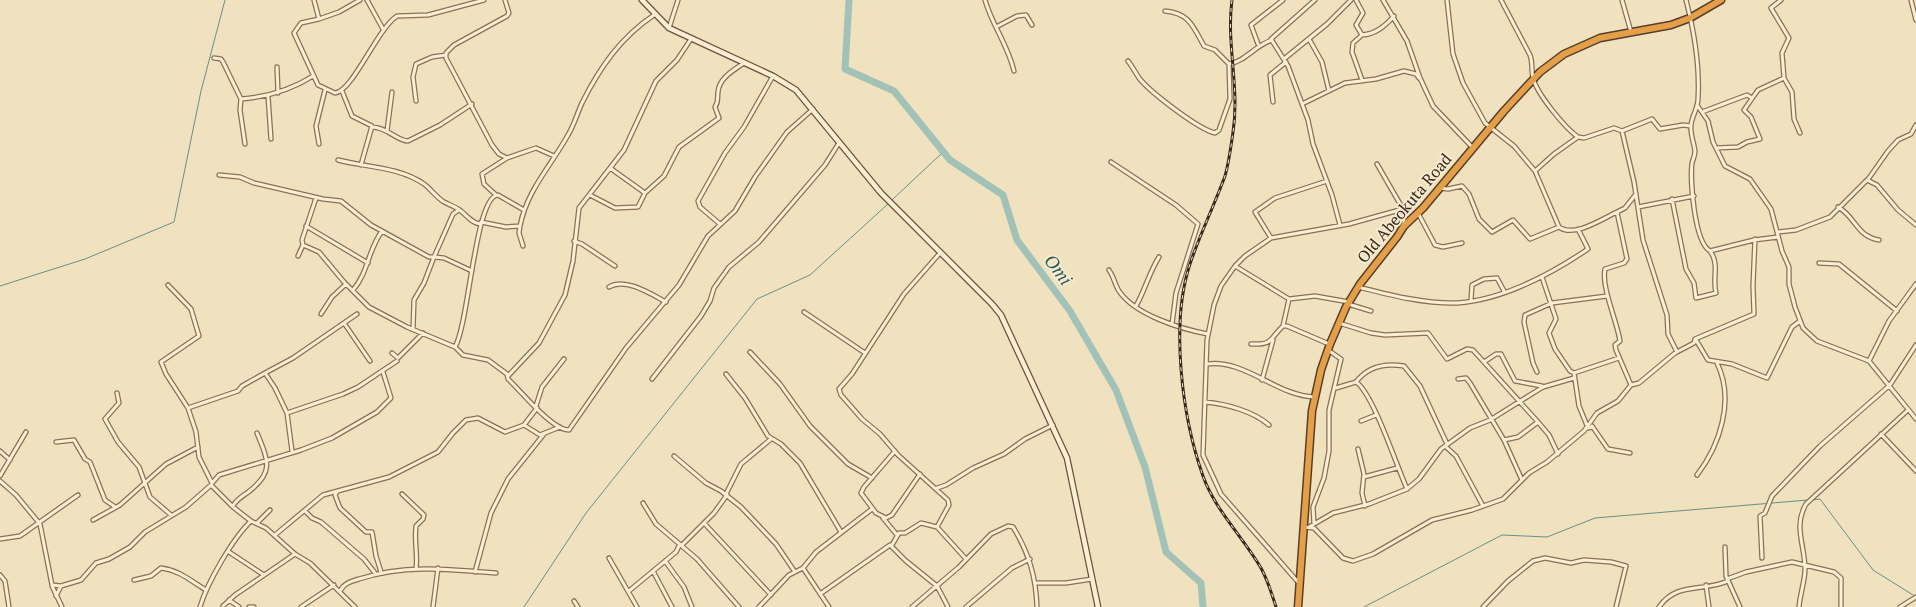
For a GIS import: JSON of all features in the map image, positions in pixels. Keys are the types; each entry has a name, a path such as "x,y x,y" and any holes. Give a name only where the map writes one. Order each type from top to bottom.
{"highway":[{"name":"Old Abeokuta Road","path":"1298,607 1298,582 1306,527 1308,431 1329,347 1338,323 1358,286 1404,226 1440,188 1533,78 1564,54 1600,38 1671,25 1690,18 1721,0"}],"street":[{"path":"314,0 319,19"},
{"path":"360,0 339,12 301,24 294,33 313,76 318,85 325,90 335,93 342,91 352,80 388,22 400,15 428,15 484,0"},
{"path":"367,0 383,29"},
{"path":"416,101 413,77 416,64 432,57 446,55 454,46 507,16 509,13 505,0"},
{"path":"642,0 654,15 669,28 691,40 772,76 796,90 881,193 1001,315 1067,458 1098,607"},
{"path":"669,28 678,0"},
{"path":"986,0 991,16 998,26 1014,71"},
{"path":"1258,44 1254,39 1251,25 1283,0"},
{"path":"1229,64 1241,60 1258,44 1272,40 1274,35 1315,0"},
{"path":"1273,102 1270,75 1351,0"},
{"path":"1356,0 1364,13 1356,25 1362,35"},
{"path":"1383,0 1408,41 1420,78 1433,106 1473,148"},
{"path":"1447,0 1453,54 1476,109 1490,127 1514,146 1535,171 1560,227 1568,232 1578,229 1624,208 1636,194"},
{"path":"1501,0 1530,55 1533,64 1533,78 1555,115 1578,137 1584,138 1614,128 1622,131 1652,119 1660,129 1683,125 1691,126"},
{"path":"1622,0 1632,32"},
{"path":"1672,199 1686,269 1694,283 1696,298 1716,293 1714,283 1716,267 1710,251 1702,242 1696,219 1692,163 1694,149 1691,126 1697,105 1694,33 1686,0"},
{"path":"1781,0 1771,8 1789,38 1782,53 1784,78 1792,92 1794,118 1800,133"},
{"path":"1911,0 1916,20"},
{"path":"1128,61 1139,78 1195,124 1215,133 1219,130 1230,99 1229,64 1215,50 1204,46 1186,17 1177,12 1165,11"},
{"path":"523,246 519,233 524,210 554,156 569,134 583,103 617,46 626,36 654,15"},
{"path":"998,26 1017,16 1026,15 1032,26"},
{"path":"1362,80 1352,52 1352,43 1362,35 1384,27 1394,16"},
{"path":"1309,39 1322,62 1322,70 1330,89"},
{"path":"508,377 534,350 560,308 567,291 578,212 624,150 656,81 677,60 691,40"},
{"path":"1272,40 1285,60 1311,128 1313,144 1327,180 1340,225"},
{"path":"446,55 492,145 499,154 507,158"},
{"path":"214,58 221,59 241,94 240,110 245,144"},
{"path":"590,195 615,208 638,207 646,193 664,176 679,147 719,118 715,107 718,102 719,88 728,74 745,63"},
{"path":"277,67 278,93"},
{"path":"1302,104 1342,84 1376,79 1404,71 1416,74 1420,78"},
{"path":"242,99 278,93 294,87 313,76"},
{"path":"720,224 700,207 698,200 724,153 744,127 772,76"},
{"path":"1716,148 1738,147 1747,142 1760,139 1752,126 1751,118 1744,112 1752,98 1761,88 1784,78"},
{"path":"319,144 316,126 325,90"},
{"path":"342,91 352,116 372,127 387,131 404,141 425,134 472,104"},
{"path":"387,131 392,92"},
{"path":"1702,112 1747,95 1752,98"},
{"path":"268,96 271,139"},
{"path":"1697,105 1709,124 1716,148 1725,166 1750,179 1773,213 1789,267 1791,293 1800,321 1807,334 1817,341 1869,361 1916,419"},
{"path":"303,245 319,252 346,284 369,307 455,347 463,355 488,360 507,374 536,407 560,427 567,430 572,428 626,348 666,302 689,270 708,236 735,210 786,132 813,109"},
{"path":"1710,251 1778,235 1825,220 1838,207 1849,200 1867,180 1888,151 1898,140 1911,134 1916,125"},
{"path":"361,165 372,127"},
{"path":"1622,131 1649,263 1667,315 1668,334 1677,352"},
{"path":"1535,171 1554,154 1578,137"},
{"path":"652,379 701,316 710,301 714,288 729,266 759,242 825,165 840,142"},
{"path":"524,210 495,194 481,177 507,158 536,148 554,156"},
{"path":"338,160 388,168 404,174 423,183 444,202 459,210 475,223 506,227 520,226"},
{"path":"1111,162 1176,205 1198,224 1176,292 1172,324"},
{"path":"1377,164 1403,208 1404,226"},
{"path":"610,168 646,193"},
{"path":"219,175 240,177 316,198 346,203 382,232 405,242 420,254 444,258 472,271"},
{"path":"1271,238 1255,212 1275,198 1327,180"},
{"path":"1867,180 1876,185 1898,210 1916,225"},
{"path":"1440,188 1448,189 1462,186 1469,194 1479,219 1492,232 1513,220 1530,239 1560,227"},
{"path":"455,347 462,330 480,223 487,202 495,194"},
{"path":"1638,207 1694,196"},
{"path":"298,256 303,245 302,240 316,198"},
{"path":"1838,207 1843,210 1858,230 1870,239 1879,240"},
{"path":"1298,582 1231,507 1215,482 1203,455 1208,334 1217,295 1235,266 1245,256 1271,238 1340,225 1403,208"},
{"path":"413,329 414,300 424,284 453,214 459,210"},
{"path":"1418,212 1435,246 1443,247 1462,243"},
{"path":"1617,212 1627,257 1624,263 1605,270 1608,296 1618,326 1620,341 1615,345 1632,385"},
{"path":"306,226 368,263"},
{"path":"1358,286 1415,300 1442,302 1491,298 1504,291 1542,277 1588,249 1578,229"},
{"path":"352,290 361,279 376,239 382,232"},
{"path":"1588,428 1597,412 1618,401 1632,385 1639,382 1677,352 1694,343 1695,340 1754,314 1755,239"},
{"path":"574,242 615,266"},
{"path":"937,527 949,503 936,488 862,419 841,395 839,389 904,294 940,252"},
{"path":"1136,306 1145,288 1148,274 1159,257"},
{"path":"1819,263 1839,264 1897,311"},
{"path":"1235,266 1289,299 1315,296 1349,303 1371,311"},
{"path":"1109,270 1119,292 1141,311 1172,324 1176,328 1208,334"},
{"path":"1542,277 1556,319 1549,333 1551,341 1570,371 1574,373"},
{"path":"1471,300 1472,285 1484,280 1497,278 1504,291"},
{"path":"321,314 332,297 346,284"},
{"path":"609,286 621,284 638,288 666,302"},
{"path":"1869,361 1897,311 1916,284"},
{"path":"168,285 191,309 199,336 162,362 166,374 188,408 196,432 199,457 212,484 233,507 251,521 275,535 295,554 310,563 355,607"},
{"path":"1537,372 1533,363 1524,318 1528,312 1552,303 1608,296"},
{"path":"1262,380 1273,340 1283,326 1289,299"},
{"path":"804,312 865,353"},
{"path":"188,408 238,391 242,386 293,358 357,314"},
{"path":"1695,340 1706,358 1732,364 1747,371 1769,377 1792,327 1800,321"},
{"path":"344,323 370,361"},
{"path":"1338,323 1371,334 1428,332 1446,358 1467,349 1475,352 1538,422 1548,435 1558,454"},
{"path":"1283,326 1329,347 1341,359 1336,388 1328,410 1330,451 1327,467 1312,507 1314,524"},
{"path":"392,353 398,358 423,333"},
{"path":"1251,344 1267,344 1273,340"},
{"path":"1762,558 1760,516 1765,513 1772,496 1820,446 1890,385 1916,345"},
{"path":"750,352 780,384 810,426 842,459 872,478"},
{"path":"1484,362 1496,354 1501,354 1515,381 1543,387"},
{"path":"1574,373 1619,358"},
{"path":"275,535 323,495 388,477 438,452 466,420 473,418 505,432 524,425 536,407 542,387 564,360"},
{"path":"287,413 344,394 383,372 397,361"},
{"path":"1696,475 1720,435 1724,392 1717,362"},
{"path":"1207,364 1221,364 1262,380 1282,391 1315,397"},
{"path":"1336,388 1356,382 1360,376 1378,366 1404,366 1420,386 1446,445 1456,456 1483,506"},
{"path":"52,585 61,586 80,580 96,563 109,559 130,547 145,532 186,507 212,484 219,475 332,438 387,405 391,398 383,372"},
{"path":"265,373 275,388 287,413 292,451"},
{"path":"1574,373 1579,406 1588,428"},
{"path":"726,374 745,398 771,439 785,448 800,463 842,532"},
{"path":"1458,379 1464,377 1468,380 1490,420 1504,440 1522,480"},
{"path":"1306,527 1333,514 1365,506 1406,489 1419,479 1446,445 1470,428 1490,420 1543,387 1574,378"},
{"path":"1356,382 1363,388 1376,415 1406,489"},
{"path":"117,393 120,403 105,419 118,442 139,468 150,497 171,515"},
{"path":"1205,402 1220,403 1256,416 1270,425"},
{"path":"1799,607 1805,564 1798,524 1801,513 1806,504 1908,410"},
{"path":"1361,421 1376,415"},
{"path":"1504,440 1518,437 1538,422"},
{"path":"1590,422 1608,449 1630,453"},
{"path":"524,425 540,435 560,427"},
{"path":"936,488 946,485 973,468 1004,454 1025,439 1053,425"},
{"path":"1306,527 1320,532 1343,558 1353,561 1373,554 1432,520 1503,499 1528,473 1558,454 1588,428 1593,427"},
{"path":"0,476 26,432"},
{"path":"233,507 236,501 264,479 268,471 267,460 257,433"},
{"path":"475,572 491,513 508,479 544,434"},
{"path":"1881,434 1916,471"},
{"path":"629,591 676,552 681,544 704,523 726,495 741,464 771,439"},
{"path":"56,442 74,440 85,459 90,462 105,500 116,507"},
{"path":"93,520 116,507 166,464 198,447"},
{"path":"1358,449 1364,477 1362,493 1365,506"},
{"path":"0,451 10,460"},
{"path":"895,451 861,494 872,509 882,517 897,535"},
{"path":"674,456 706,483 726,495 776,544 795,572"},
{"path":"1364,477 1398,468"},
{"path":"882,517 886,518 892,515 920,474"},
{"path":"0,482 16,495 40,524 52,585 62,607"},
{"path":"337,492 335,495 340,508 366,532 372,532 381,572"},
{"path":"0,539 20,536 40,524 78,494"},
{"path":"402,494 424,515 423,519 416,526 414,544 416,569"},
{"path":"643,504 656,524 681,544 711,574 739,607"},
{"path":"759,607 784,580 803,568 816,552 872,509"},
{"path":"257,523 270,510"},
{"path":"305,511 312,518 321,522 364,560 375,573"},
{"path":"200,607 206,590 243,528 251,521"},
{"path":"704,523 730,548 771,595"},
{"path":"897,535 905,533 921,523 937,527 966,559"},
{"path":"914,606 991,534 1008,526 1013,527 1030,559 1037,607"},
{"path":"892,546 897,535"},
{"path":"820,594 858,570 888,546 892,546"},
{"path":"892,546 906,561 937,586 948,607"},
{"path":"1725,547 1728,580 1740,607"},
{"path":"229,552 264,575"},
{"path":"223,606 295,554"},
{"path":"608,558 637,607"},
{"path":"1483,607 1518,572 1533,561 1545,558 1571,563 1584,560 1611,562 1626,566 1616,607"},
{"path":"966,607 1012,568 1030,559"},
{"path":"665,561 684,586 692,607"},
{"path":"1659,607 1662,602 1682,590 1720,584 1746,572 1783,564 1805,564 1834,572 1841,578 1841,607"},
{"path":"134,580 151,576 161,568 169,569 180,573 206,590"},
{"path":"433,607 438,568"},
{"path":"340,592 343,586 352,581 381,572 438,568 496,573"},
{"path":"803,568 829,607"},
{"path":"653,571 672,607"},
{"path":"0,575 5,580 9,607"},
{"path":"1035,583 1043,585 1092,579"},
{"path":"301,607 334,585"},
{"path":"1706,585 1709,607"},
{"path":"56,596 61,586"},
{"path":"1900,607 1916,596"},
{"path":"229,600 239,607"},
{"path":"574,601 578,607"},
{"path":"249,607 254,607"}],"waterway":[{"path":"0,286 85,259 174,222 201,91 225,0"},
{"name":"Omi","path":"849,0 845,69 894,91 950,160 1003,195 1017,240 1070,311 1116,390 1145,467 1166,552 1201,583 1203,607"},
{"path":"892,200 942,153"},
{"path":"524,607 586,513 757,299 810,275 889,203"},
{"path":"1812,500 1820,499 1873,570 1913,595"},
{"path":"1364,607 1502,535 1547,537 1595,518 1808,500"}],"railway":[{"path":"1232,0 1231,33 1235,99 1233,132 1225,176 1194,253 1184,288 1181,314 1181,370 1189,426 1203,476 1222,512 1261,568 1276,607"}]}
